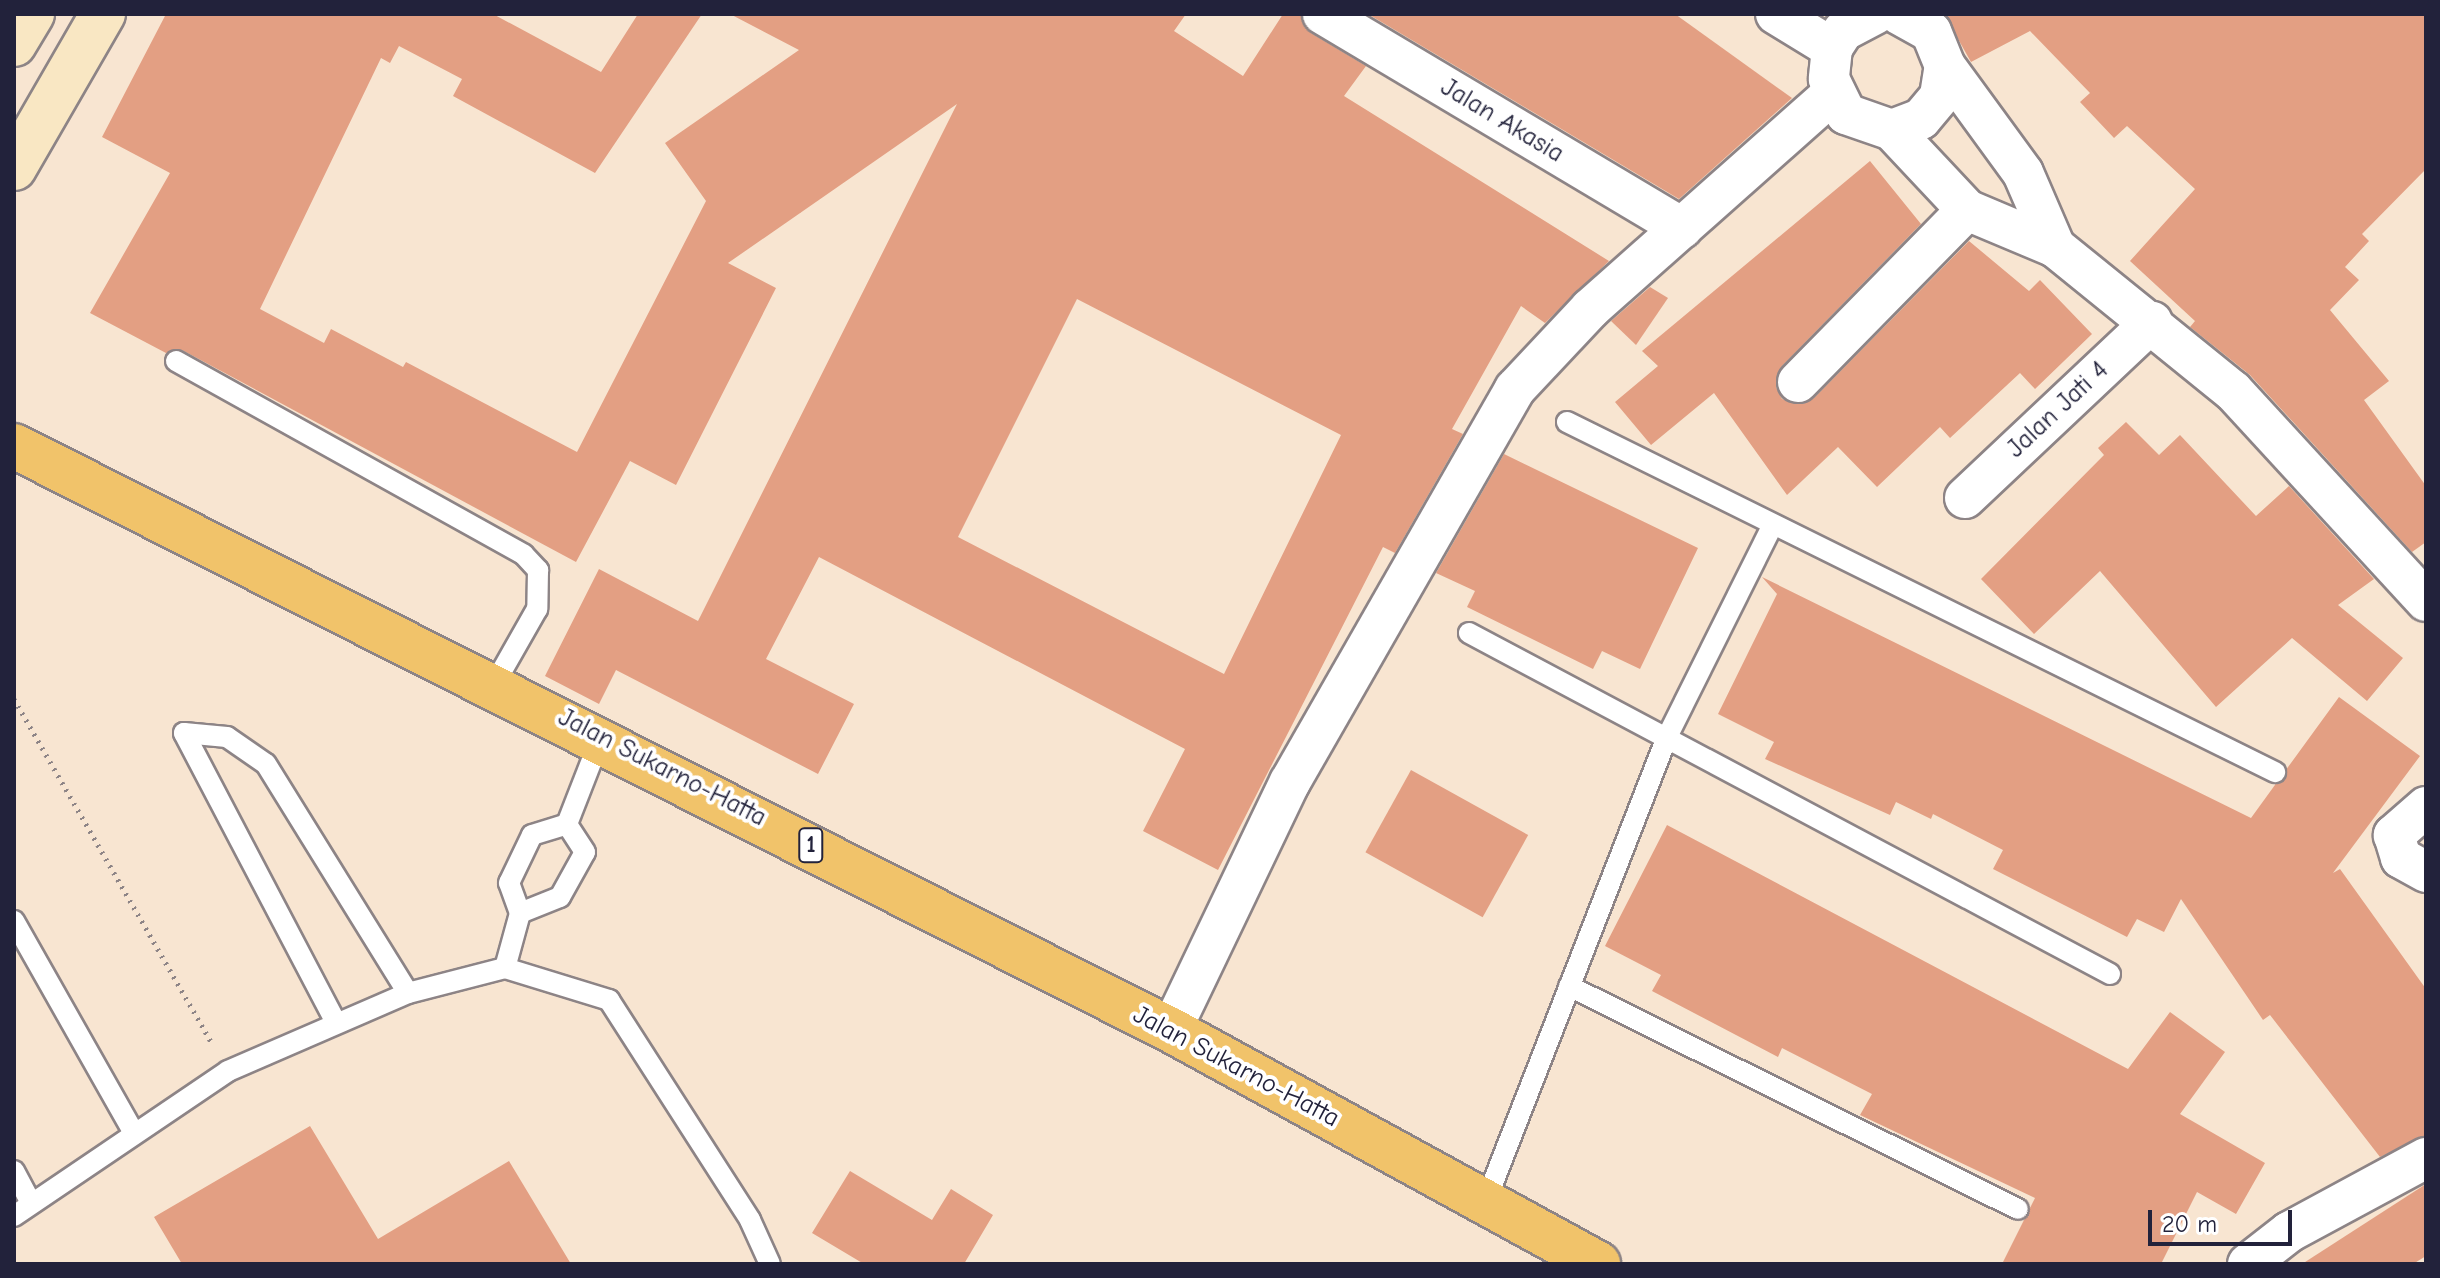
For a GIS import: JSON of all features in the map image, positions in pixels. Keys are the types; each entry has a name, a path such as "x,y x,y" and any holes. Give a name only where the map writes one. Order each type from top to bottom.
{"highway":[{"name":"Jalan Sukarno-Hatta","path":"14,446 495,683 1171,1030 1598,1264"}],"main road":[{"path":"14,44 32,14"},
{"path":"14,168 103,14"}],"street":[{"name":"Jalan Akasia","path":"1323,14 1682,228"},
{"path":"1776,14 1832,48"},
{"path":"1875,14 1851,25 1832,48 1833,93 1846,114 1892,130 1967,210 2055,247 2152,322 2233,391 2426,601"},
{"path":"1899,14 1931,32 1945,66 2023,173 2055,247"},
{"path":"1892,130 1921,119 1940,96 1945,66"},
{"path":"1171,1030 1290,782 1390,616 1485,434 1515,389 1581,319 1833,93"},
{"path":"1798,382 1967,210"},
{"name":"Jalan Jati 4","path":"1965,498 2152,322"},
{"path":"2426,807 2394,835 2401,858 2426,872"},
{"path":"2248,1264 2289,1232 2426,1158"}],"lane":[{"path":"176,361 524,555 538,570 537,609 495,683"},
{"path":"1567,422 2275,772"},
{"path":"1485,1203 1667,737 1772,526"},
{"path":"1469,633 2110,974"},
{"path":"336,1023 184,733 227,737 266,764 408,993"},
{"path":"567,824 601,737"},
{"path":"505,968 520,913 509,883 532,835 567,824"},
{"path":"520,913 560,897 585,852 567,824"},
{"path":"14,921 133,1131"},
{"path":"14,1216 29,1199 228,1071 408,993 505,968 609,1000 750,1220 770,1264"},
{"path":"1569,986 2018,1209"},
{"path":"14,1171 29,1199"}],"path":[{"path":"14,699 228,1071"}],"building":[{"path":"166,14 493,14 601,72 638,14 702,14 595,173 453,96 462,79 399,46 390,63 381,58 260,309 324,343 331,329 403,367 406,362 577,452 706,201 665,143 799,50 730,14 1186,14 1174,31 1243,76 1283,14 1300,14 1311,33 1366,66 1344,96 1609,261 1545,323 1521,306 1452,429 1463,434 1395,553 1383,547 1218,870 1143,831 1185,749 819,557 766,659 854,704 818,774 616,670 599,704 545,676 599,569 698,621 957,104 728,263 776,288 676,485 630,461 576,562 182,350 166,353 90,313 170,173 102,137","holes":["1077,299 1341,435 1224,674 958,537"]},
{"path":"1368,14 1675,14 1792,98 1679,199"},
{"path":"1944,14 2426,14 2426,169 2362,234 2369,241 2345,267 2359,280 2330,310 2389,381 2364,400 2426,486 2426,542 2412,552 2250,375 2190,327 2195,321 2130,261 2195,189 2127,126 2114,138 2080,102 2090,93 2030,31 1971,62"},
{"path":"1870,161 1921,224 1782,366 1776,387 1782,399 1803,404 1814,398 1969,241 2029,291 2040,280 2092,334 2035,389 2020,373 1950,438 1940,427 1877,487 1838,447 1787,495 1714,393 1651,445 1615,402 1658,366 1642,351"},
{"path":"1650,287 1668,298 1636,345 1611,321"},
{"path":"2126,422 2159,455 2180,435 2256,516 2289,486 2374,579 2338,605 2403,658 2367,701 2292,638 2216,707 2100,571 2034,634 1981,579 2104,455 2098,448"},
{"path":"1504,454 1698,548 1640,669 1602,651 1593,669 1467,607 1475,591 1436,573"},
{"path":"1762,577 2251,818 2339,697 2420,756 2333,873 2340,869 2426,989 2426,1135 2380,1157 2270,1015 2263,1020 2181,899 2164,932 2137,919 2127,937 1993,869 2003,850 1933,814 1931,819 1896,802 1890,815 1765,759 1774,742 1718,714 1777,594"},
{"path":"1411,770 1528,835 1483,917 1365,852"},
{"path":"1667,825 2128,1069 2170,1012 2225,1052 2180,1114 2265,1163 2236,1214 2197,1192 2161,1264 2002,1264 2035,1198 1860,1115 1872,1094 1782,1048 1778,1057 1652,991 1661,975 1605,946"},
{"path":"310,1126 378,1239 509,1161 571,1264 182,1264 154,1217"},
{"path":"850,1171 932,1220 951,1189 993,1215 964,1264 864,1264 812,1233"},
{"path":"2426,1184 2426,1256 2413,1264 2302,1264"}]}
